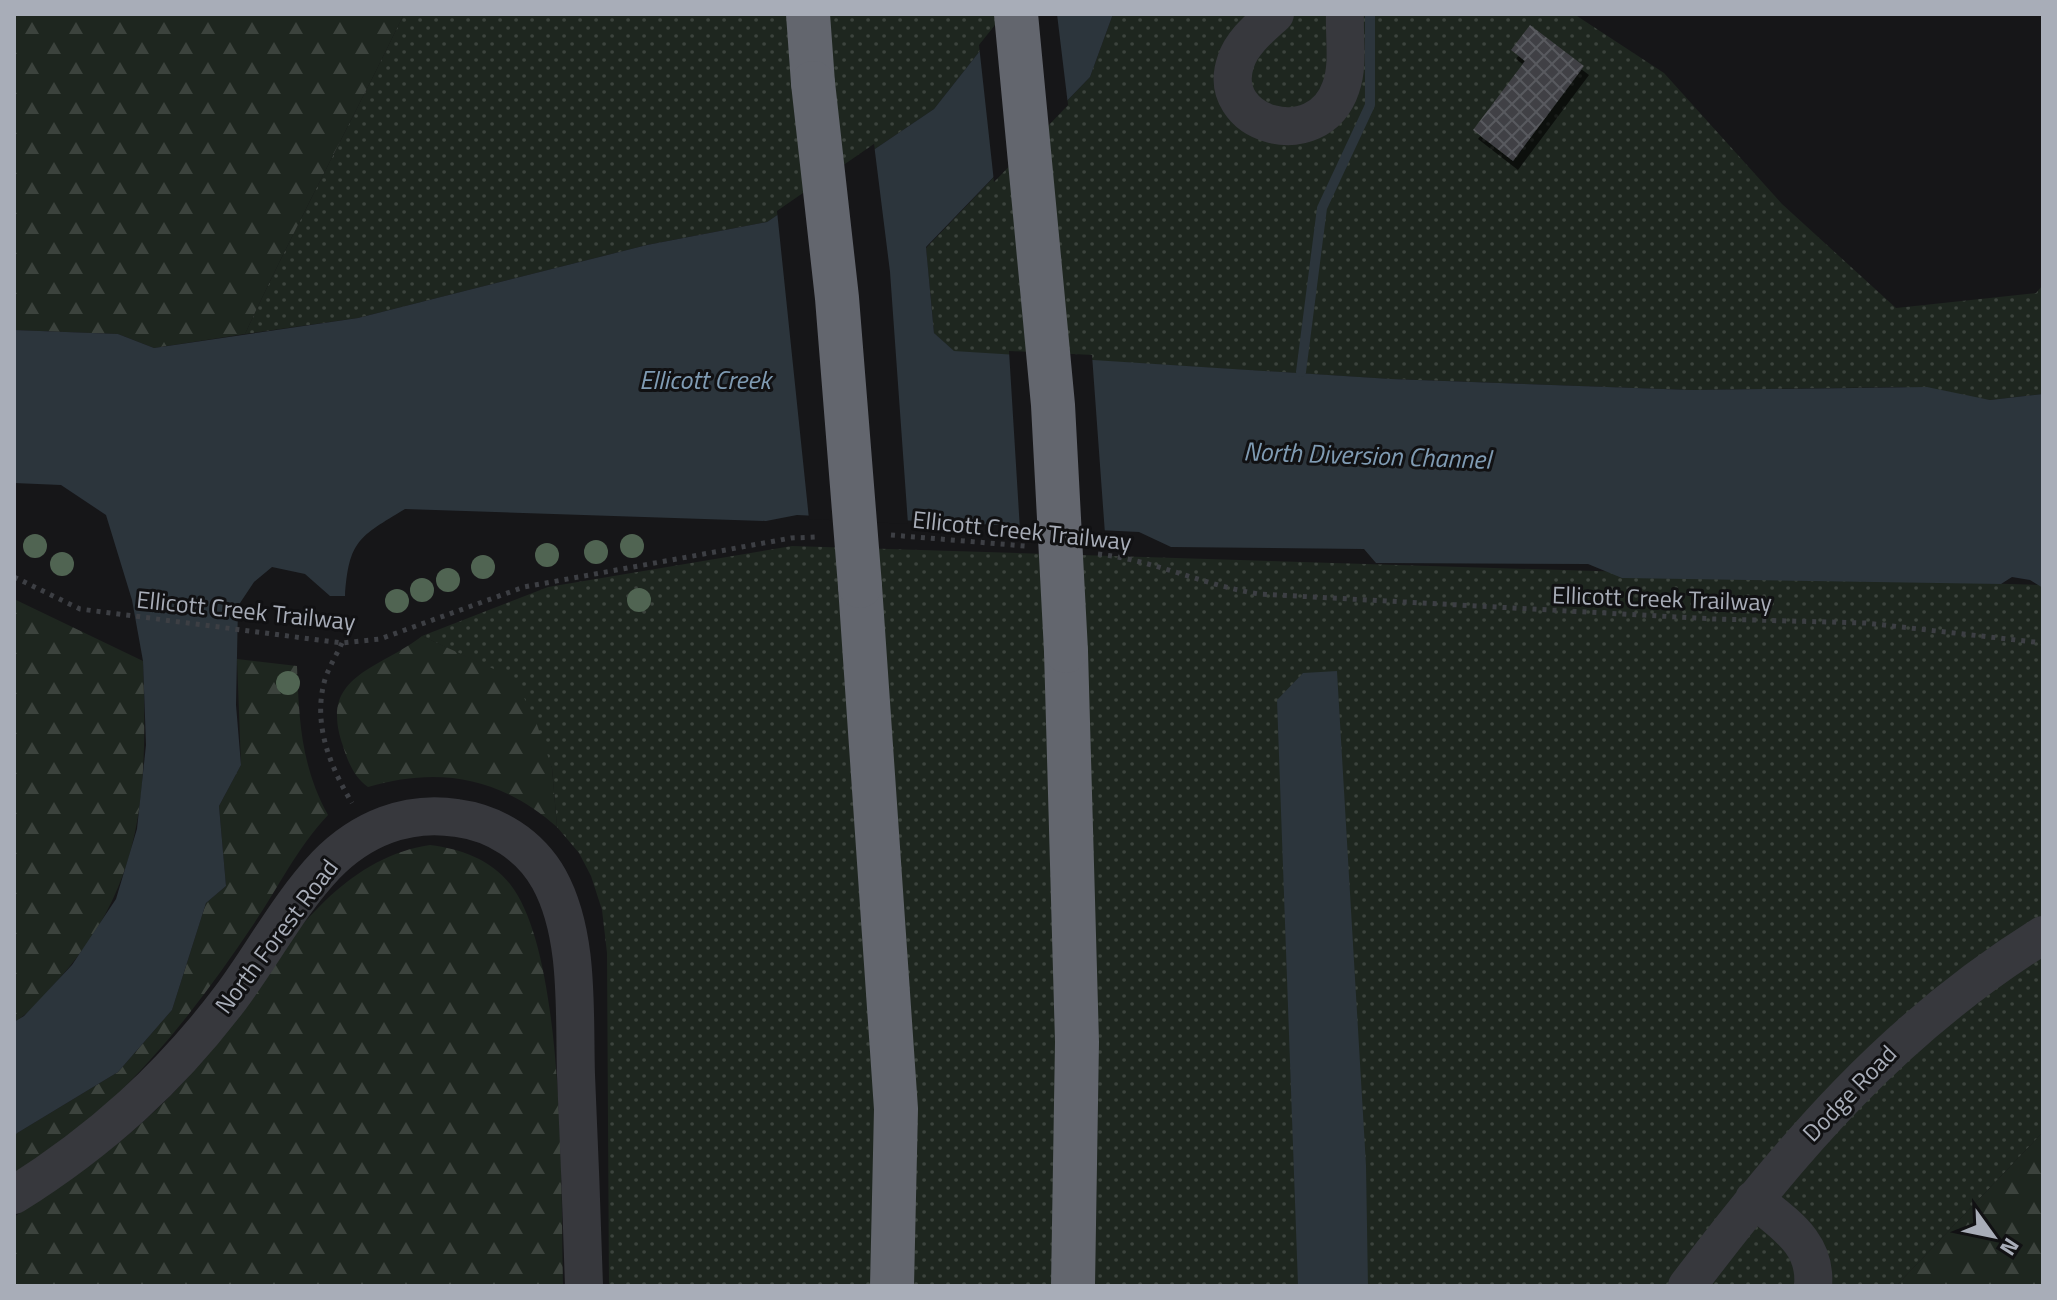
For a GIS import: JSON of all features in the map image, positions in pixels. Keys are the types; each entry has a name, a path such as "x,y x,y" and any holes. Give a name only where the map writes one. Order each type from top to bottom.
{"highway":[{"path":"808,14 837,298 896,1109 892,1286"},
{"path":"1016,14 1053,405 1066,651 1077,1042 1073,1286"}],"street":[{"path":"1275,14 1246,44 1236,59 1232,76 1243,108 1261,121 1281,127 1302,126 1322,118 1334,104 1345,67 1345,14"},
{"name":"North Forest Road","path":"14,1195 115,1124 173,1068 232,995 310,885 339,853 370,832 401,819 422,816 464,819 505,835 530,853 550,881 563,918 574,1032 584,1286"},
{"name":"Dodge Road","path":"1687,1286 1805,1137 1883,1055 1942,1003 2043,935"},
{"path":"1754,1199 1797,1235 1815,1266 1813,1286"}],"path":[{"name":"Ellicott Creek Trailway","path":"881,534 1034,547"},
{"name":"Ellicott Creek Trailway","path":"14,577 80,609 342,643 380,639 524,587 791,538 822,537"},
{"name":"Ellicott Creek Trailway","path":"1095,554 1140,559 1233,590 1259,594 1684,618 1866,623 2043,643"},
{"path":"342,643 324,683 322,727 334,773 349,797"}],"green space":[{"path":"14,14 404,14 245,334 154,348 118,334 14,330"},
{"path":"404,14 1009,14 934,109 767,222 647,245 358,318 245,334"},
{"path":"1113,14 1574,14 1664,73 1782,204 1896,308 2036,293 2043,285 2043,394 1990,400 1903,387 1691,390 1391,379 954,352 934,333 926,248 1090,77"},
{"path":"792,546 2043,585 2043,1132 1896,1286 609,1286 607,953 602,910 591,876 579,853 557,827 552,768 513,679 422,636 548,587"},
{"path":"14,599 143,661 144,750 135,831 125,869 109,906 87,943 58,980 38,1003 14,1022"},
{"path":"422,636 513,678 534,716 552,768 557,827 513,797 468,780 419,777 368,787 355,774 337,722 338,704 345,689 371,667"},
{"path":"237,659 297,666 307,761 328,815 297,855 228,961 147,1064 85,1124 14,1175 14,1135 118,1072 172,1010 206,903 226,886 219,806 241,765"},
{"path":"430,845 464,853 502,875 528,918 542,964 557,1077 563,1286 14,1286 14,1217 104,1154 166,1100 211,1048 263,975 320,906 353,878 389,857"},
{"path":"2043,1132 2043,1286 1896,1286"}],"water":[{"path":"1009,14 1113,14 1090,77 926,247 934,333 954,351 1391,379 1691,390 1927,387 1990,400 2043,394 2043,588 2030,580 2012,577 2001,584 1622,578 1588,564 1376,563 1364,549 1171,547 1139,532 797,515 766,521 405,509 359,542 350,563 345,596 330,596 305,574 272,567 254,582 238,606 236,705 241,765 219,806 226,886 206,903 172,1010 118,1072 14,1135 14,1022 24,1016 72,965 116,899 137,829 146,745 143,661 132,600 106,515 61,485 14,483 14,330 118,334 154,348 358,318 647,245 767,222 934,109"},
{"path":"1337,671 1366,1165 1368,1286 1298,1286 1277,700 1303,673"}],"pier":[{"path":"1004,14 1057,14 1068,105 994,182 979,45"},
{"path":"874,144 890,272 908,524 809,519 777,211"},
{"path":"1009,351 1092,355 1105,534 1020,530"}],"building":[{"path":"1530,25 1584,66 1513,161 1473,130 1525,61 1511,50"}],"waterway":[{"path":"1301,372 1322,208 1370,105 1370,14"}],"water label":[{"name":"Ellicott Creek","path":"705,379"},
{"name":"North Diversion Channel","path":"1367,455"}]}
